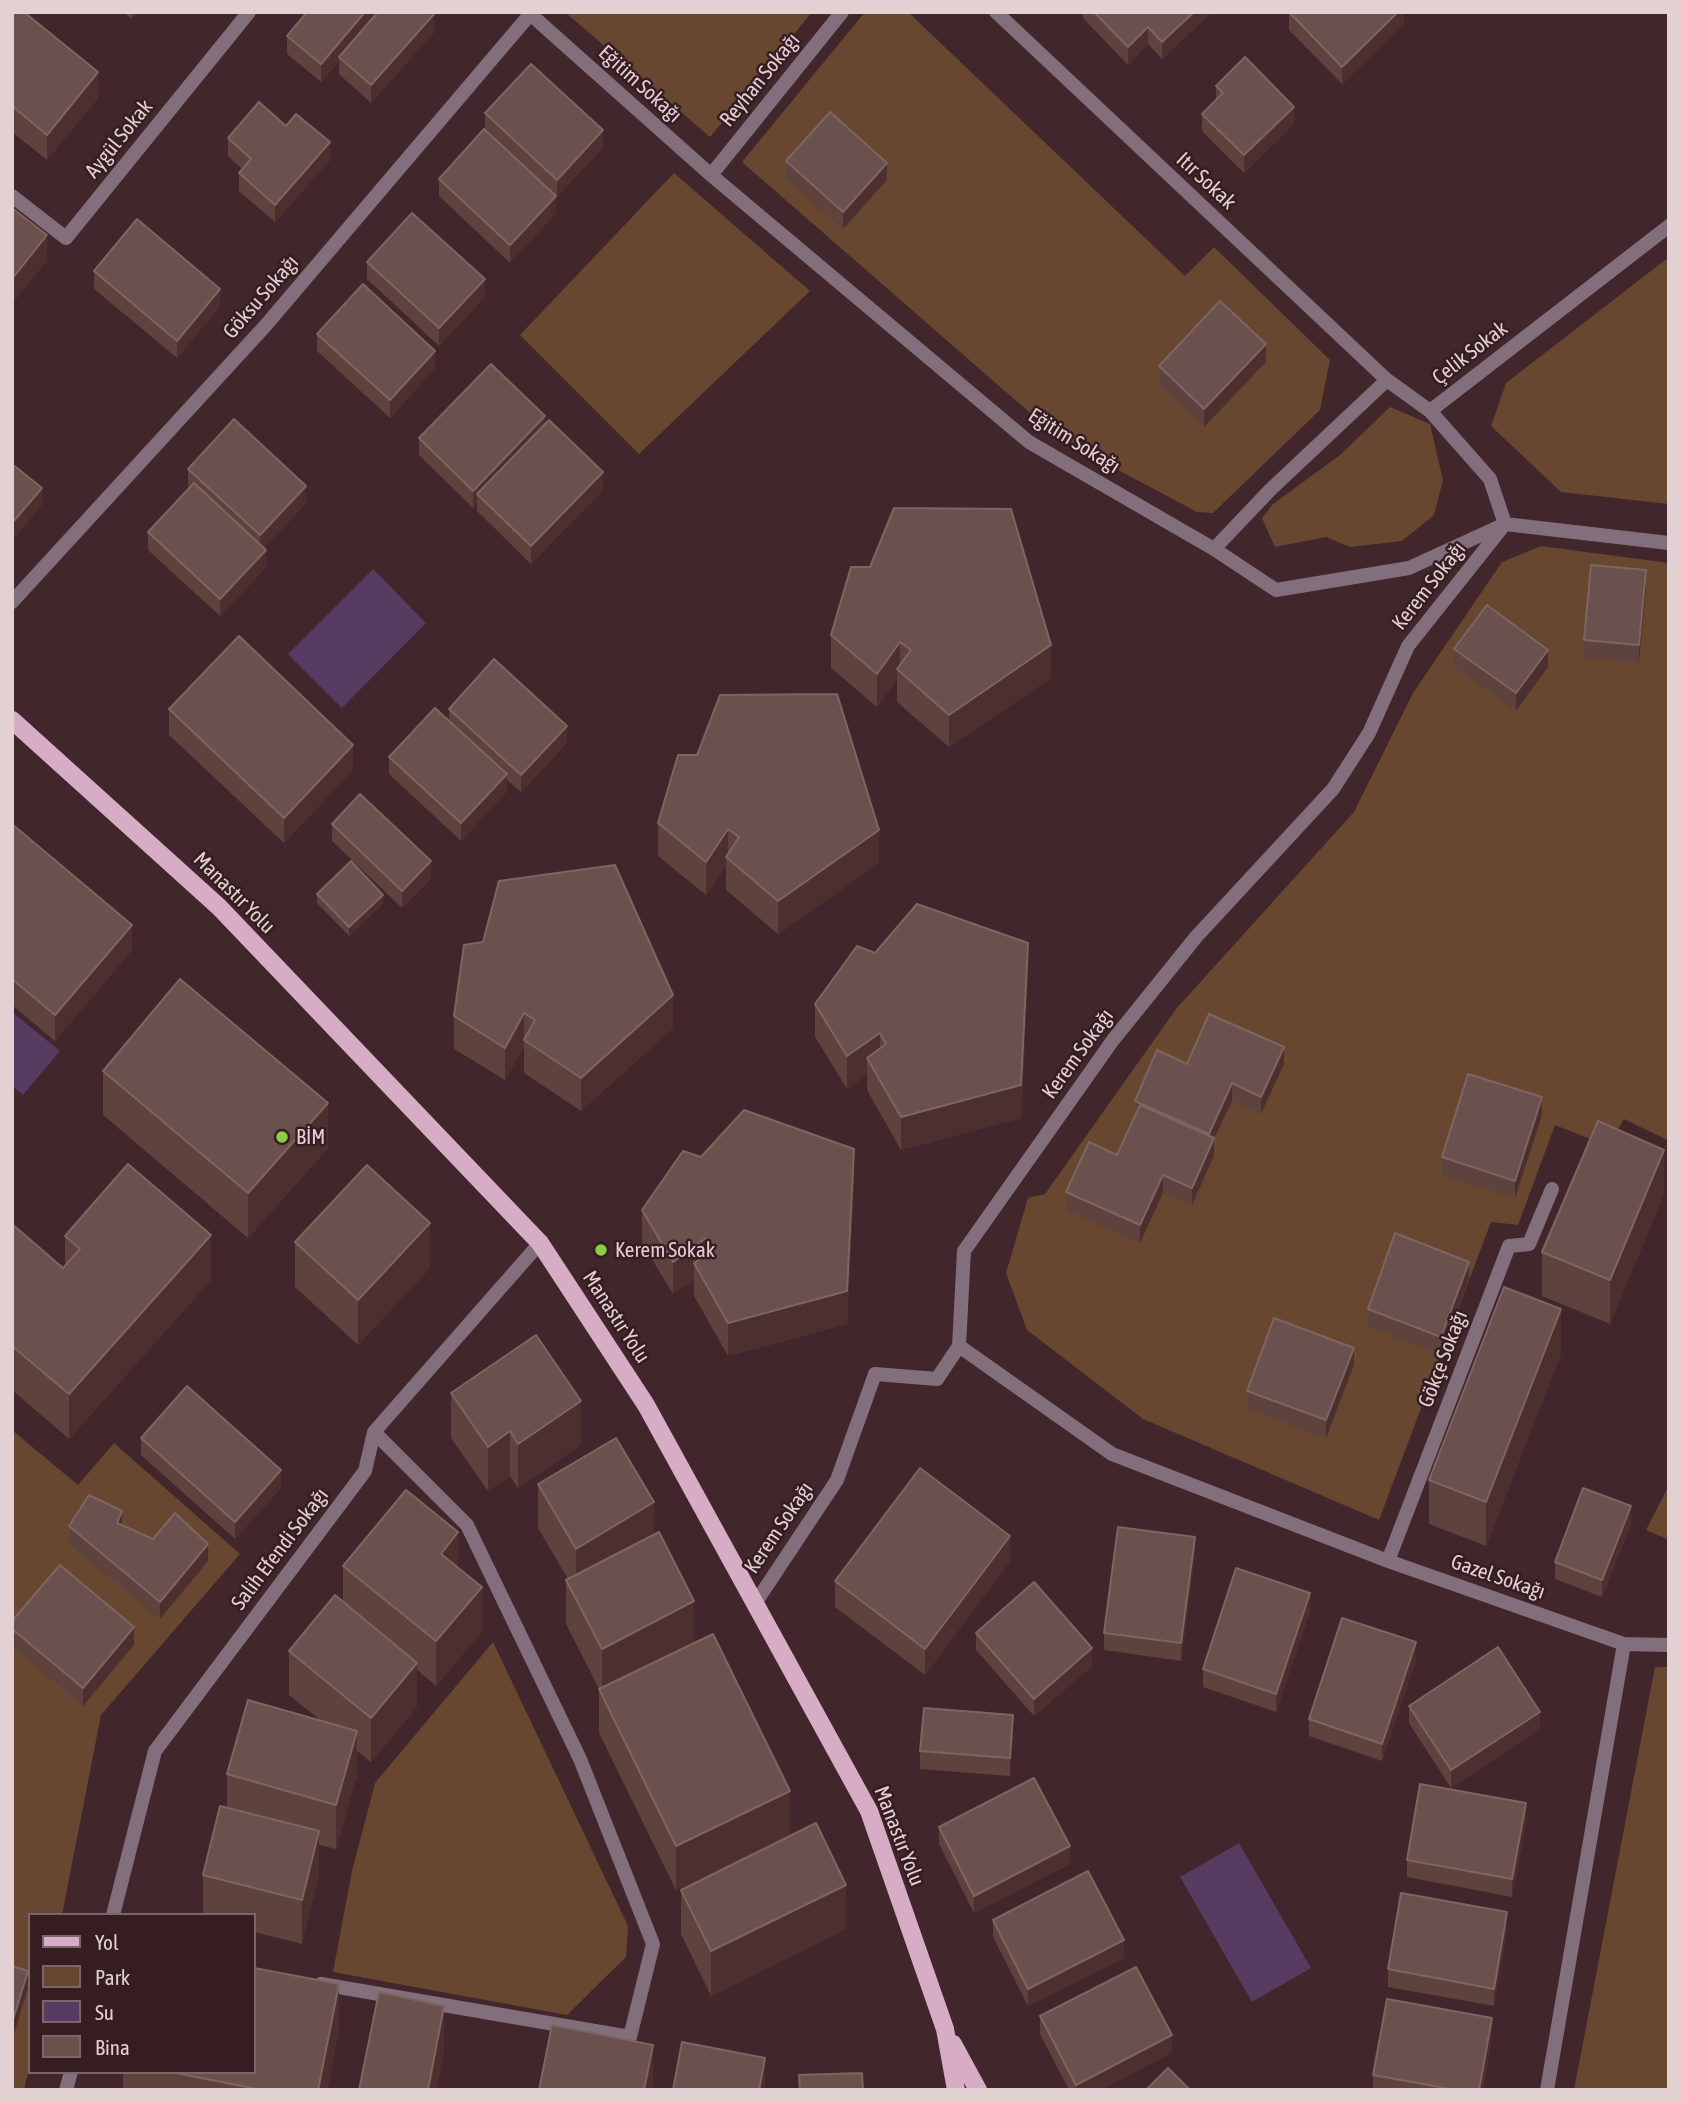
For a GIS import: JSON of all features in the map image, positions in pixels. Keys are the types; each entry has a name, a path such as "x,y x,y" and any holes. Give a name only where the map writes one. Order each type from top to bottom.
{"main road":[{"name":"Manastır Yolu","path":"12,720 219,906 540,1243 646,1405 869,1811 945,2029 956,2090"},
{"path":"945,2029 978,2090"}],"street":[{"name":"Aygül Sokak","path":"12,195 66,238 249,12"},
{"name":"Reyhan Sokağı","path":"711,175 842,12"},
{"name":"Itır Sokak","path":"996,12 1387,380"},
{"name":"Eğitim Sokağı","path":"530,13 711,175 1029,442 1214,548 1276,590 1409,568 1505,524"},
{"name":"Göksu Sokağı","path":"12,602 265,326 530,13"},
{"name":"Çelik Sokak","path":"1387,380 1430,411 1669,226"},
{"path":"1214,548 1270,490 1387,380"},
{"path":"1430,411 1490,479 1505,524 1669,542"},
{"name":"Kerem Sokağı","path":"756,1602 837,1480 875,1374 937,1379 959,1346 964,1251 1113,1040 1196,937 1333,789 1369,733 1408,646 1505,524"},
{"name":"Gökçe Sokağı","path":"1388,1561 1509,1246 1529,1244 1552,1189"},
{"name":"Salih Efendi Sokağı","path":"114,1913 155,1751 365,1471 374,1432 540,1243"},
{"name":"Gazel Sokağı","path":"959,1346 1112,1454 1388,1561 1624,1644 1669,1645"},
{"path":"307,1982 630,2037 653,1944 580,1759 467,1525 374,1432"},
{"path":"1547,2090 1624,1644"}],"green space":[{"path":"565,12 812,12 710,137"},
{"path":"865,12 908,12 1185,276 1214,247 1330,360 1320,410 1213,513 1197,512 1060,439 742,162"},
{"path":"674,173 810,291 639,454 520,335"},
{"path":"1669,257 1669,504 1561,492 1491,426 1506,383"},
{"path":"1390,407 1430,424 1443,480 1434,515 1402,541 1350,547 1326,537 1275,547 1262,518 1273,504 1340,455"},
{"path":"1541,546 1669,563 1669,1141 1624,1119 1608,1146 1555,1125 1518,1225 1491,1222 1379,1520 1143,1419 1027,1330 1006,1273 1028,1198 1045,1194 1176,1009 1354,812 1413,693 1502,562"},
{"path":"12,1430 78,1485 114,1443 240,1554 101,1715 62,1913 28,1913 28,2073 24,2090 12,2090"},
{"path":"1669,1485 1669,1540 1646,1530"},
{"path":"493,1642 628,1926 626,1957 567,2015 333,1972 352,1871 375,1783"},
{"path":"1655,1667 1669,1667 1669,2090 1574,2090"}],"water":[{"path":"373,569 426,623 342,708 288,654"},
{"path":"12,1012 60,1051 23,1095 12,1086"},
{"path":"1239,1843 1311,1968 1252,2002 1180,1877"}],"building":[{"path":"12,12 24,12 98,72 47,135 12,106"},
{"path":"307,12 365,12 321,64 287,36"},
{"path":"378,12 434,14 371,85 339,57"},
{"path":"1094,12 1194,12 1162,42 1148,27 1128,47"},
{"path":"1289,12 1398,12 1342,67"},
{"path":"1245,57 1294,107 1244,155 1202,114 1223,93 1216,86"},
{"path":"531,64 603,130 557,180 485,113"},
{"path":"259,102 286,126 296,114 330,142 275,205 239,173 251,159 228,138"},
{"path":"830,112 887,163 843,212 786,161"},
{"path":"484,129 556,196 510,245 439,179"},
{"path":"12,208 47,235 12,279"},
{"path":"412,213 485,279 439,328 367,262"},
{"path":"137,219 220,289 177,341 94,271"},
{"path":"363,284 435,351 390,400 317,334"},
{"path":"1220,301 1266,344 1204,409 1159,366"},
{"path":"491,364 545,416 473,491 419,438"},
{"path":"234,419 306,486 260,535 188,469"},
{"path":"549,420 603,472 531,546 477,494"},
{"path":"12,464 42,488 12,523"},
{"path":"194,483 266,550 220,599 148,532"},
{"path":"894,508 1011,509 1051,645 949,715 897,669 911,650 900,642 877,674 831,635 851,567 870,567"},
{"path":"1591,565 1646,570 1639,645 1584,640"},
{"path":"1487,605 1548,650 1516,693 1454,649"},
{"path":"239,636 353,745 284,818 169,709"},
{"path":"494,659 567,726 521,775 449,709"},
{"path":"837,694 879,830 778,901 726,857 739,837 728,829 706,862 658,823 678,755 697,755 720,695"},
{"path":"435,708 507,774 461,823 389,757"},
{"path":"360,794 431,861 402,891 332,824"},
{"path":"12,824 132,925 55,1015 12,979"},
{"path":"351,861 383,895 349,927 317,894"},
{"path":"615,865 673,995 581,1078 524,1040 535,1020 524,1013 505,1048 454,1016 464,945 483,942 499,881"},
{"path":"917,904 1028,943 1021,1085 901,1117 867,1058 886,1044 880,1033 847,1056 815,1004 857,946 875,953"},
{"path":"180,979 328,1103 248,1193 103,1071"},
{"path":"1209,1014 1284,1047 1261,1097 1232,1083 1209,1134 1135,1101 1157,1050 1187,1064"},
{"path":"1468,1074 1542,1097 1515,1181 1442,1157"},
{"path":"1140,1105 1214,1138 1192,1188 1163,1175 1140,1225 1066,1192 1089,1142 1117,1155"},
{"path":"744,1110 854,1149 847,1291 728,1323 694,1263 713,1250 706,1238 673,1262 642,1210 683,1151 701,1157"},
{"path":"1598,1121 1664,1150 1610,1280 1542,1252"},
{"path":"128,1164 211,1235 69,1394 12,1346 12,1224 63,1268 80,1249 65,1236"},
{"path":"367,1165 430,1223 358,1300 295,1242"},
{"path":"1395,1233 1469,1262 1441,1337 1368,1309"},
{"path":"1504,1287 1561,1309 1486,1502 1429,1480"},
{"path":"1274,1318 1354,1348 1326,1420 1247,1391"},
{"path":"536,1335 581,1401 518,1444 510,1431 488,1447 451,1393"},
{"path":"187,1386 281,1470 235,1522 141,1438"},
{"path":"616,1438 654,1502 576,1549 538,1484"},
{"path":"920,1468 1010,1536 925,1649 835,1581"},
{"path":"1583,1488 1631,1506 1602,1580 1555,1562"},
{"path":"406,1490 458,1532 441,1554 482,1587 436,1641 343,1566"},
{"path":"89,1495 122,1511 117,1523 153,1539 175,1513 208,1544 160,1602 69,1526"},
{"path":"1118,1527 1195,1537 1181,1643 1104,1633"},
{"path":"659,1532 694,1601 602,1649 566,1580"},
{"path":"60,1565 134,1627 83,1688 12,1629 12,1621"},
{"path":"1236,1568 1310,1593 1276,1694 1203,1669"},
{"path":"1034,1582 1092,1648 1034,1699 976,1633"},
{"path":"335,1595 417,1663 371,1718 289,1651"},
{"path":"1342,1618 1416,1642 1382,1744 1309,1719"},
{"path":"713,1634 790,1791 676,1846 599,1689"},
{"path":"1498,1647 1540,1712 1451,1770 1409,1706"},
{"path":"248,1700 357,1731 336,1805 227,1774"},
{"path":"924,1708 1013,1715 1010,1758 920,1751"},
{"path":"1034,1778 1070,1846 974,1896 939,1827"},
{"path":"1420,1784 1526,1803 1512,1879 1407,1860"},
{"path":"220,1806 319,1831 302,1900 203,1875"},
{"path":"816,1823 846,1885 711,1951 681,1890"},
{"path":"1088,1871 1124,1940 1028,1989 993,1920"},
{"path":"1401,1893 1507,1912 1494,1989 1388,1969"},
{"path":"12,1966 28,1971 12,2023"},
{"path":"1136,1967 1172,2035 1076,2085 1040,2016"},
{"path":"256,1968 339,1984 318,2090 262,2090 181,2074 256,2074"},
{"path":"379,1992 444,2006 428,2090 359,2090"},
{"path":"1387,1999 1492,2018 1479,2090 1456,2090 1373,2075"},
{"path":"552,2025 653,2045 644,2090 539,2090"},
{"path":"682,2042 765,2058 759,2090 673,2090"},
{"path":"1168,2068 1190,2090 1146,2090"},
{"path":"862,2073 863,2090 800,2090 799,2075"}],"place":[{"name":"BİM","path":"282,1137"},
{"name":"Kerem Sokak","path":"601,1250"}]}
